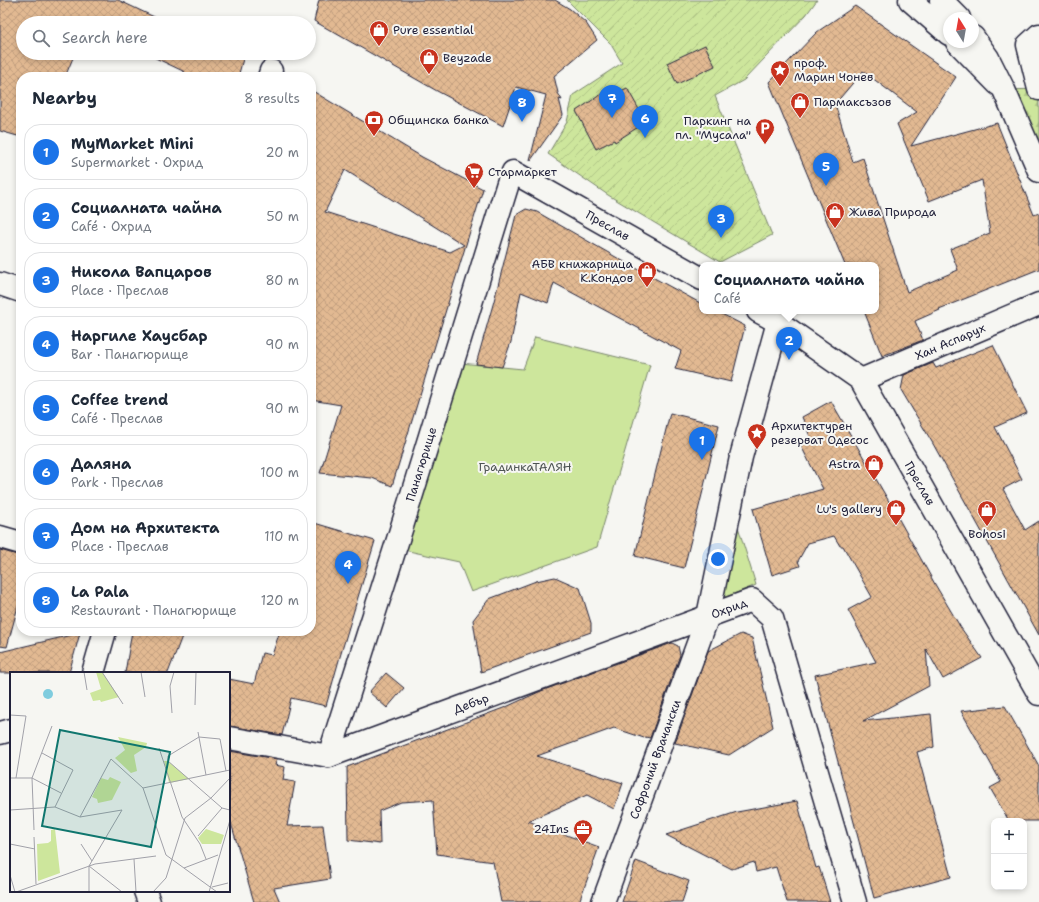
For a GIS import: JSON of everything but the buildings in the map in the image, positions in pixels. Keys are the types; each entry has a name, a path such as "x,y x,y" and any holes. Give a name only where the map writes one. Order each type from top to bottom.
{"street":[{"path":"910,0 943,29"},
{"path":"941,0 952,12"},
{"path":"1034,40 1039,89"},
{"path":"979,45 988,58 1004,90 1039,171"},
{"path":"964,48 1004,90"},
{"name":"Преслав","path":"513,172 699,277"},
{"name":"Панагюрище","path":"330,756 508,183 513,172"},
{"path":"0,284 16,289"},
{"name":"Хан Аспарух","path":"861,380 1039,304"},
{"name":"Преслав","path":"763,314 778,322 861,380 1039,694"},
{"name":"Охрид","path":"708,616 741,457 778,322"},
{"path":"0,537 16,542"},
{"name":"Охрид","path":"708,616 752,600 772,618 855,902"},
{"name":"Дебър","path":"330,756 708,616"},
{"name":"Софроний Врачански","path":"603,902 708,616"},
{"path":"93,672 104,636"},
{"path":"0,733 10,730"},
{"path":"230,738 330,756"},
{"path":"145,892 149,902"}],"green space":[{"path":"567,0 817,0 806,15 744,80 715,96 772,235 720,262 608,195 548,154 567,122 573,95 622,63 610,43"},
{"path":"1039,89 1039,171 1004,90"},
{"name":"ГрадинкаТАЛЯН","path":"535,337 650,365 597,547 471,592 459,562 404,550 460,363 523,369"},
{"path":"731,504 756,585 711,603"}],"place":[{"name":"Pure essential","path":"379,47"},
{"name":"Beyzade","path":"429,75"},
{"name":"проф. Марин Чонев","path":"780,87"},
{"name":"Дом на Архитекта","path":"612,118"},
{"name":"Пармаксъзов","path":"800,119"},
{"name":"La Pala","path":"522,122"},
{"name":"Общинска банка","path":"374,137"},
{"name":"Даляна","path":"645,138"},
{"name":"Паркинг на пл. \"Мусала\"","path":"765,145"},
{"name":"Coffee trend","path":"826,186"},
{"name":"Стармаркет","path":"474,189"},
{"name":"Жива Природа","path":"835,229"},
{"name":"Никола Вапцаров","path":"721,238"},
{"name":"АБВ книжарница К.Кондов","path":"647,288"},
{"name":"Социалната чайна","path":"789,360"},
{"name":"Архитектурен резерват Одесос","path":"757,450"},
{"name":"MyMarket Mini","path":"702,460"},
{"name":"Astra","path":"874,481"},
{"name":"Lu's gallery","path":"896,526"},
{"name":"Bohosi","path":"987,527"},
{"name":"Наргиле Хаусбар","path":"348,584"},
{"name":"24Ins","path":"583,846"}]}
